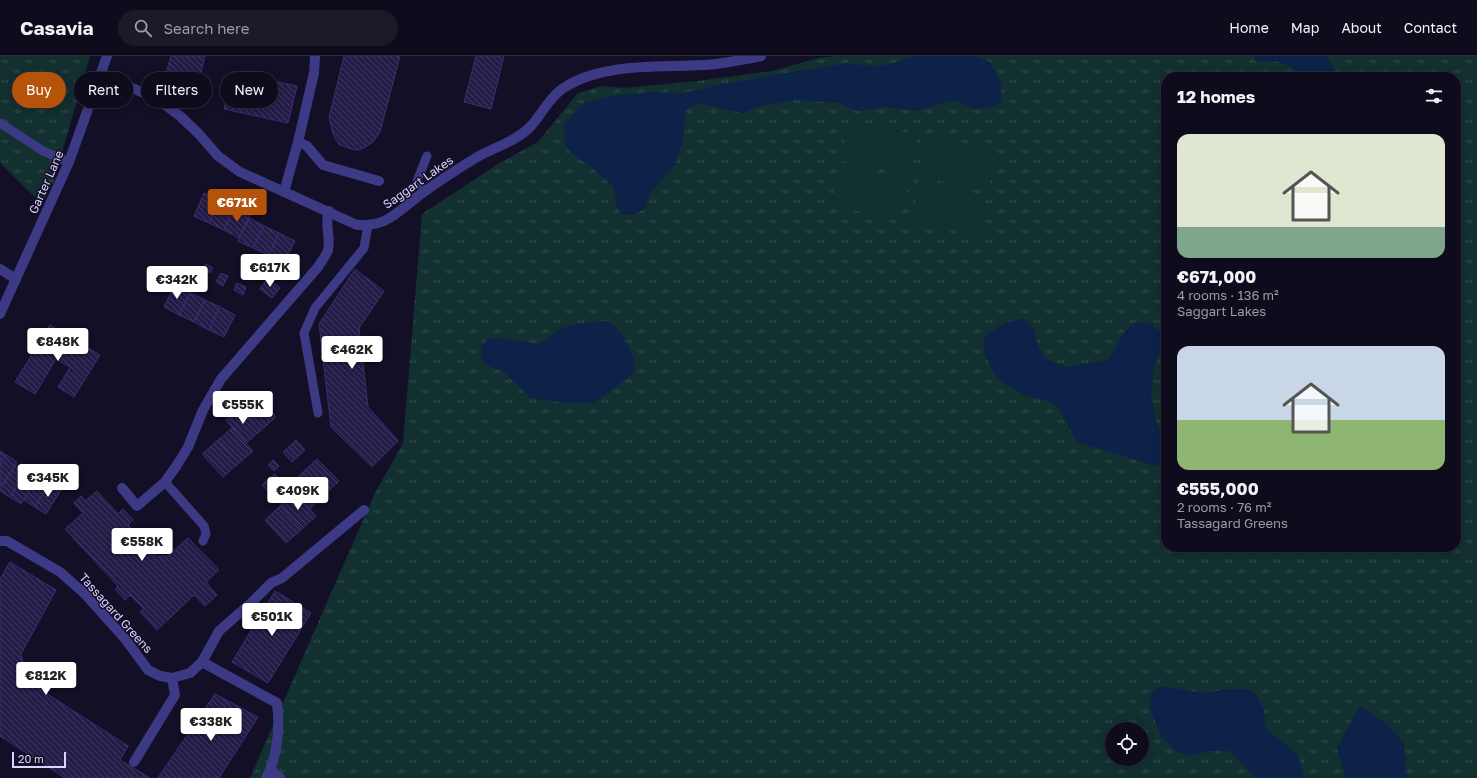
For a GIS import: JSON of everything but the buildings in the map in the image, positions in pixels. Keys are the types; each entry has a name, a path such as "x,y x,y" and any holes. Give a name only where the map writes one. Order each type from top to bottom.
{"street":[{"name":"Garter Lane","path":"102,72 107,56"},
{"path":"284,192 298,142 314,73 315,56"},
{"name":"Saggart Lakes","path":"133,88 157,99 180,116 199,134 218,156 240,172 357,225 368,225 386,220 424,192 479,156 516,138 531,126 546,104 556,94 579,79 602,72 640,68 705,65 734,62 761,56"},
{"name":"Garter Lane","path":"0,314 69,162 89,108"},
{"path":"298,142 307,146 323,165 379,181"},
{"path":"122,488 137,506 165,482 188,447 203,410 221,379 318,267 328,250 326,218 329,211"},
{"path":"0,269 16,279"},
{"path":"134,762 175,695 172,678 190,673 202,662 219,631 252,603 271,583 282,578 364,510"},
{"name":"Tassagard Greens","path":"0,541 7,541 60,572 85,594 126,640 148,670 160,676 172,678"},
{"path":"202,662 276,703 278,735 274,760 268,774 280,778"}],"lane":[{"path":"0,123 43,151 69,162"},
{"path":"424,192 417,180 427,156"},
{"path":"318,413 304,333 315,308 364,248 368,225"},
{"path":"165,482 204,526 206,534 203,541"}],"green space":[{"path":"0,56 90,56 85,72 74,72 75,108 54,180 42,204 0,163"},
{"path":"837,56 1477,56 1477,778 250,778 374,495 403,443 422,214 501,162 538,142 578,93 602,86 624,88 697,81 772,71 818,58"},
{"path":"849,121 918,135 909,175 841,161"},
{"path":"928,136 997,150 988,190 920,177"},
{"path":"840,165 909,179 900,219 832,206"},
{"path":"919,181 987,196 979,236 911,222"}],"water":[{"path":"917,56 974,56 990,62 1001,84 1001,101 993,107 974,109 954,100 916,111 885,107 857,111 839,103 795,100 760,106 742,113 697,103 686,109 682,143 675,165 650,193 646,208 633,215 621,214 616,204 613,186 590,166 572,154 565,145 564,124 584,103 612,96 649,92 683,93 722,84 848,63 879,66"},
{"path":"1254,56 1327,56 1335,72 1298,72 1287,64 1255,61"},
{"path":"1024,319 1034,329 1039,349 1047,360 1066,367 1108,360 1126,330 1136,322 1149,324 1161,332 1161,348 1153,372 1151,399 1158,427 1161,432 1161,462 1156,466 1077,442 1059,408 1048,401 1024,395 998,379 985,355 983,339 1002,325 1012,321"},
{"path":"607,321 621,332 633,355 634,373 594,403 566,403 531,398 504,372 482,363 481,348 487,339 497,338 540,344 561,328 583,323"},
{"path":"1162,686 1202,693 1230,689 1247,689 1256,694 1264,711 1265,726 1272,734 1298,755 1304,778 1255,778 1230,751 1206,751 1190,756 1177,752 1161,736 1150,709 1151,693"},
{"path":"1360,706 1387,724 1404,744 1405,766 1408,778 1346,778 1337,748"}]}
